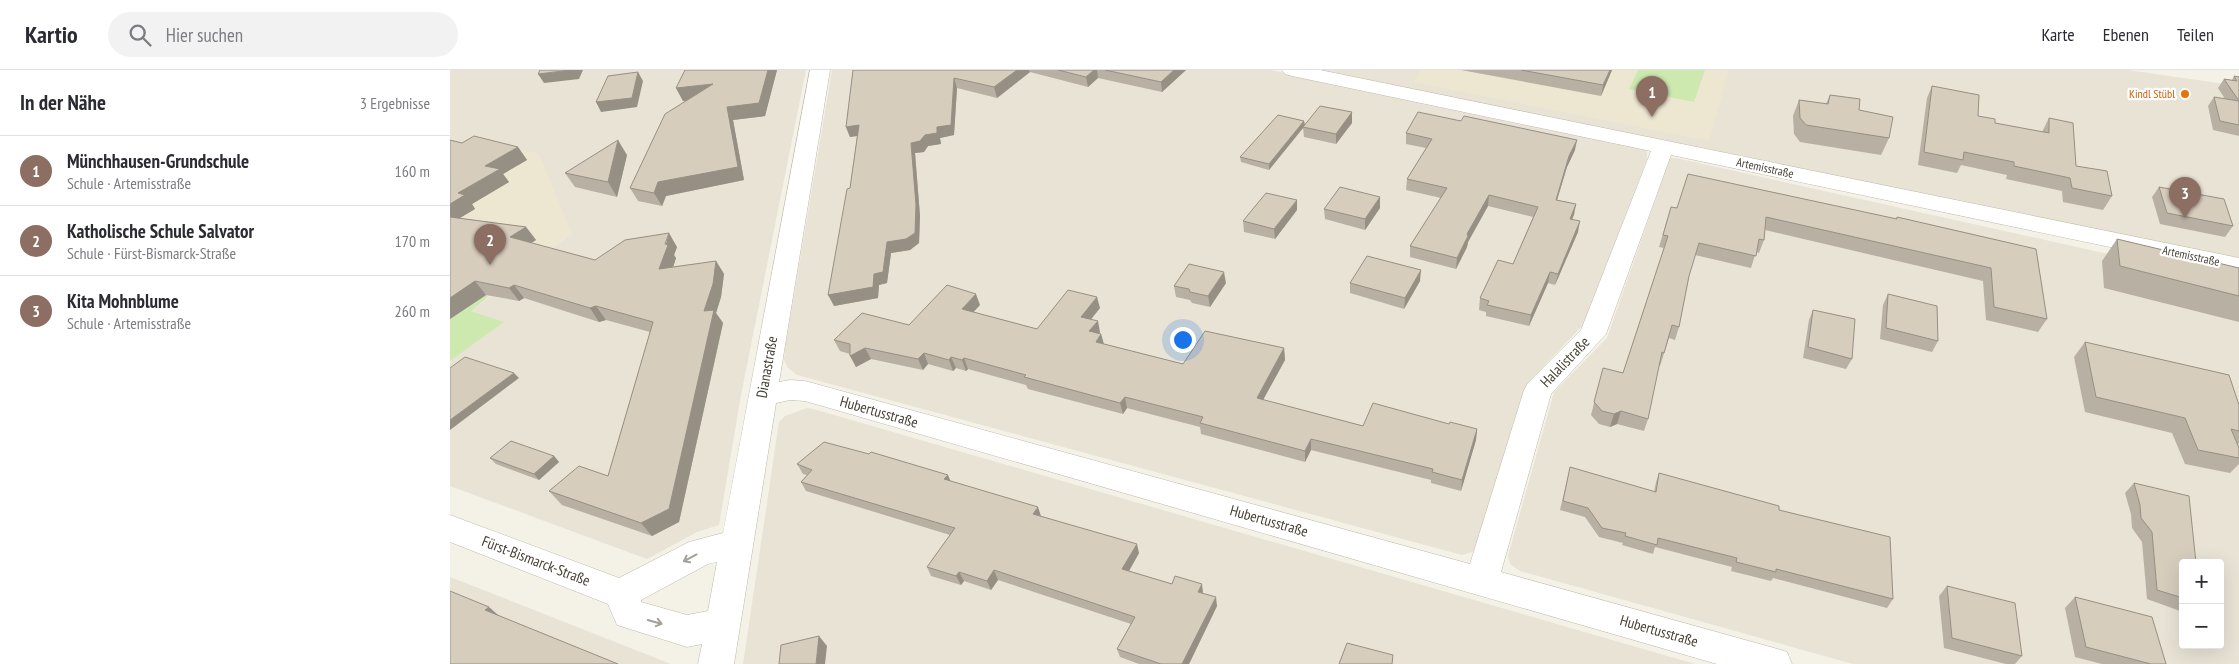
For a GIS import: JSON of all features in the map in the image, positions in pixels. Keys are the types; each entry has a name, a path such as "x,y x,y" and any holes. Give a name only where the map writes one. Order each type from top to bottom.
{"street":[{"name":"Dianastraße","path":"716,664 820,70"},
{"name":"Artemisstraße","path":"1292,70 2239,266"},
{"name":"Halalistraße","path":"1482,581 1538,390 1593,334 1663,147"},
{"name":"Hubertusstraße","path":"762,396 790,390 805,391 1774,664"},
{"name":"Fürst-Bismarck-Straße","path":"450,528 621,594"},
{"path":"723,624 686,630 629,614 621,594 702,552 736,544"}],"shaded area":[{"path":"450,70 806,70 741,395 719,525 697,532 647,559 450,486 450,361 503,322 471,311 572,233 450,143"},
{"path":"832,70 1271,70 1642,147 1647,152 1647,159 1583,325 1527,384 1480,547 1462,555 797,375 788,368 784,360 785,349"},
{"path":"1320,70 2128,70 2239,86 2239,259"},
{"path":"1421,70 1729,70 1709,141 1413,82"},
{"path":"450,143 493,143 539,154 572,233 471,310 504,322 450,361"},
{"path":"1670,158 2239,283 2239,664 1853,664 1520,571 1510,564 1508,556 1554,392 1607,338"},
{"path":"807,408 1695,664 743,664 779,422 785,416"},
{"path":"450,577 671,664 450,664"}],"green space":[{"path":"1638,70 1705,70 1694,102 1629,89"},
{"path":"486,294 488,297 471,311 504,322 450,361 450,319"}],"building":[{"path":"540,70 571,70 538,74"},
{"path":"685,70 768,70 759,103 727,107 738,167 658,182 654,193 630,188 665,114 713,84 676,88"},
{"path":"853,70 1017,70 994,87 954,78 951,125 937,127 937,133 925,135 920,141 911,143 916,205 915,233 906,239 887,242 883,272 874,274 873,287 828,295 847,189 850,188 859,125 846,127"},
{"path":"1058,70 1094,70 1086,77"},
{"path":"1105,70 1174,70 1161,82"},
{"path":"1521,70 1610,70 1603,85"},
{"path":"638,72 632,98 596,102 608,76"},
{"path":"2234,76 2239,77 2239,101 2224,79 2237,81"},
{"path":"1932,86 1979,95 1978,116 1995,119 1995,123 2049,133 2049,118 2073,123 2076,166 2107,171 2112,196 2072,188 2070,178 2014,166 2014,162 1964,152 1963,160 1924,152"},
{"path":"1830,95 1860,99 1859,110 1893,117 1889,138 1806,125 1800,118 1799,100 1828,104"},
{"path":"2214,97 2239,101 2239,125 2220,121"},
{"path":"1320,106 1352,112 1336,134 1303,127"},
{"path":"1418,112 1461,121 1464,116 1577,140 1569,156 1556,200 1576,204 1570,219 1580,221 1558,274 1550,272 1531,315 1487,305 1489,301 1480,298 1498,260 1513,264 1538,207 1489,195 1467,234 1468,236 1457,258 1410,246 1447,188 1407,179 1432,139 1406,133"},
{"path":"1278,115 1304,121 1269,164 1240,157"},
{"path":"474,136 518,147 485,166 500,169 458,193 465,195 450,204 450,140 462,143"},
{"path":"618,140 608,182 565,173"},
{"path":"1688,174 1897,219 1897,217 2036,249 2047,319 1994,307 1991,268 1766,217 1764,240 1759,239 1756,256 1699,243 1689,276 1679,327 1672,325 1664,353 1662,352 1648,419 1621,411 1614,414 1602,411 1594,402 1603,368 1623,373 1668,236 1663,235 1671,207 1677,208"},
{"path":"1340,187 1380,197 1365,219 1324,209"},
{"path":"2159,187 2224,199 2233,226 2167,213"},
{"path":"1266,193 1297,200 1274,229 1243,221"},
{"path":"450,217 526,227 510,237 595,260 625,240 669,233 665,244 668,245 659,269 716,261 713,284 704,311 714,310 669,509 641,523 549,491 579,466 608,476 653,322 596,306 590,308 514,285 509,288 475,281 450,298"},
{"path":"2117,239 2239,268 2239,296 2120,266"},
{"path":"1367,256 1421,270 1405,298 1350,283"},
{"path":"1189,264 1224,272 1208,296 1174,286"},
{"path":"947,285 976,294 962,309 1037,329 1068,290 1097,297 1081,317 1098,321 1089,331 1101,334 1096,342 1183,364 1205,331 1284,348 1257,398 1363,426 1373,403 1449,424 1450,422 1477,429 1462,480 1432,472 1433,469 1311,439 1305,451 1200,423 1203,417 1125,397 1120,403 1024,377 1026,375 964,358 962,360 951,357 949,360 924,353 918,359 865,348 850,356 850,344 834,340 862,313 909,325"},
{"path":"1888,294 1937,306 1938,341 1886,328"},
{"path":"1813,310 1855,319 1852,359 1808,347"},
{"path":"2085,342 2229,375 2239,405 2239,431 2231,429 2239,448 2239,458 2198,450 2185,418 2096,397"},
{"path":"465,357 514,373 450,420 450,368"},
{"path":"511,441 554,456 534,474 490,458"},
{"path":"824,442 869,454 871,452 948,475 944,479 1038,507 1033,514 1137,544 1122,569 1172,584 1175,576 1202,584 1198,592 1216,597 1182,664 1161,664 1117,649 1135,617 994,570 987,581 959,572 956,576 927,567 955,528 801,482 812,470 797,464"},
{"path":"1570,467 1656,492 1659,473 1779,506 1779,510 1890,537 1893,599 1776,569 1776,572 1736,562 1737,558 1658,538 1657,545 1625,536 1626,533 1602,528 1588,508 1563,501"},
{"path":"2134,483 2189,496 2196,559 2179,559 2179,597 2157,590 2152,532 2141,518 2140,505"},
{"path":"1947,586 2015,603 2022,656 1952,638"},
{"path":"450,591 489,607 485,610 618,664 450,664"},
{"path":"2075,597 2152,617 2166,664 2151,664 2086,647"},
{"path":"819,636 816,664 779,664 781,645"},
{"path":"1347,643 1393,655 1392,664 1339,664"}],"place":[{"name":"Kindl Stübl","path":"2185,94"},
{"name":"Münchhausen-Grundschule","path":"1652,117"},
{"name":"Kita Mohnblume","path":"2185,218"},
{"name":"Katholische Schule Salvator","path":"490,265"}]}
